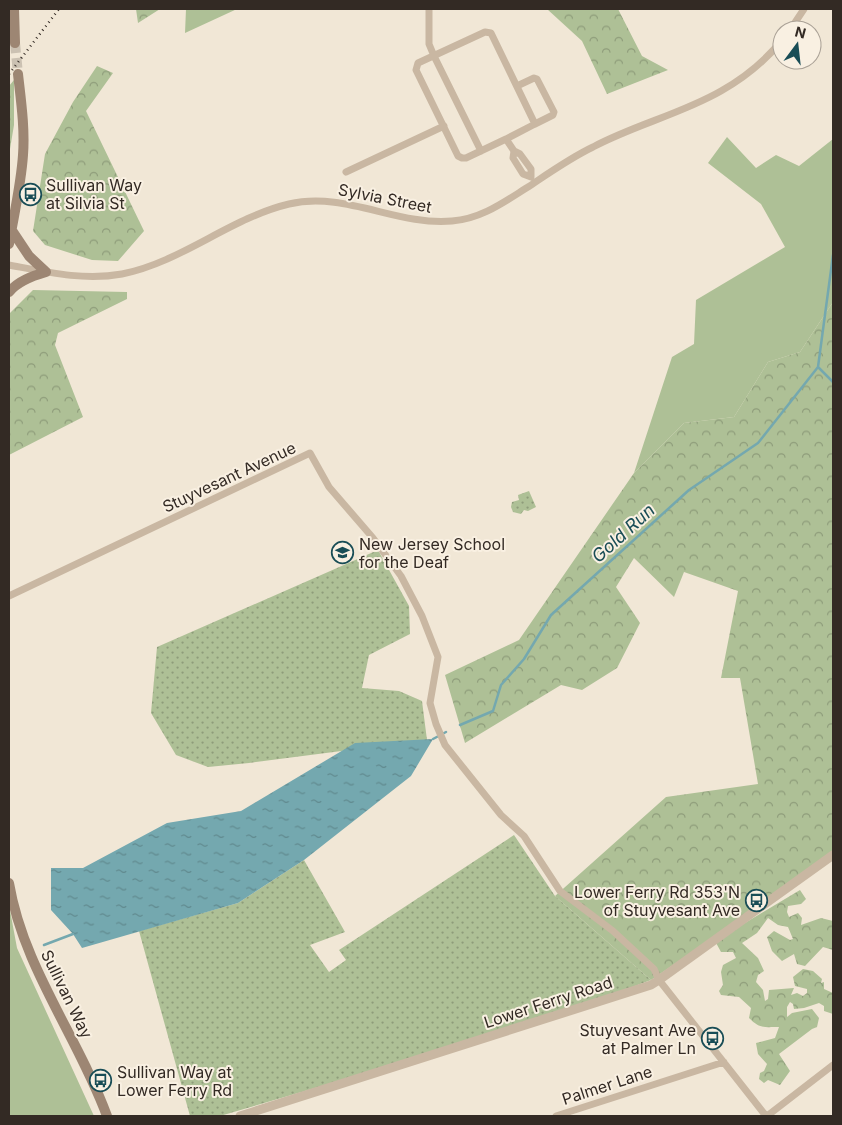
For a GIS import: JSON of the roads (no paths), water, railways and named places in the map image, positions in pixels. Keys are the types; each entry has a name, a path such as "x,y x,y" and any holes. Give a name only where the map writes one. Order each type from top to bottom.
{"main road":[{"path":"14,9 15,43"},
{"path":"9,244 23,155 23,111 18,74"},
{"path":"9,292 25,280 46,272 29,256 11,229"},
{"name":"Sullivan Way","path":"9,882 17,919 34,966 91,1077 107,1116"}],"street":[{"path":"429,9 430,44 434,56 481,151"},
{"path":"797,20 804,9"},
{"path":"516,86 534,78 537,79 554,112 553,115 506,139 481,151 462,158 458,156 416,70 418,63 488,32 491,34 516,86 535,124"},
{"name":"Sylvia Street","path":"9,265 86,277 139,270 157,264 272,208 307,201 342,203 429,222 455,221 470,218 489,211 533,180 592,147 720,92 761,62 772,50"},
{"path":"346,172 444,126"},
{"path":"506,139 514,151 513,158 523,174 533,180"},
{"name":"Stuyvesant Avenue","path":"9,596 310,453 329,487 373,538 401,576 422,616 438,657 430,703 445,745 501,815 524,836 560,891 613,931 654,969 660,980 766,1116"},
{"name":"Lower Ferry Road","path":"240,1116 641,988 660,980 833,854"},
{"name":"Palmer Lane","path":"556,1116 724,1062"},
{"path":"766,1116 833,1065"}],"water":[{"path":"433,739 411,776 304,860 238,903 82,948 73,934 51,910 51,868 83,868 167,823 241,811 355,743"}],"waterway":[{"name":"Gold Run","path":"460,725 493,711 501,685 524,659 551,615 689,490 758,443 818,367 833,255"},
{"name":"Gold Run","path":"818,367 833,382"},
{"name":"Gold Run","path":"433,739 446,732"},
{"path":"44,945 73,934"}],"tunnel":[{"path":"15,43 18,74"}],"railway":[{"path":"9,74 59,9"}],"place":[{"name":"Sullivan Way at Silvia St","path":"30,194"},
{"name":"New Jersey School for the Deaf","path":"343,553"},
{"name":"Lower Ferry Rd 353'N of Stuyvesant Ave","path":"756,901"},
{"name":"Stuyvesant Ave at Palmer Ln","path":"712,1039"},
{"name":"Sullivan Way at Lower Ferry Rd","path":"101,1081"}]}
